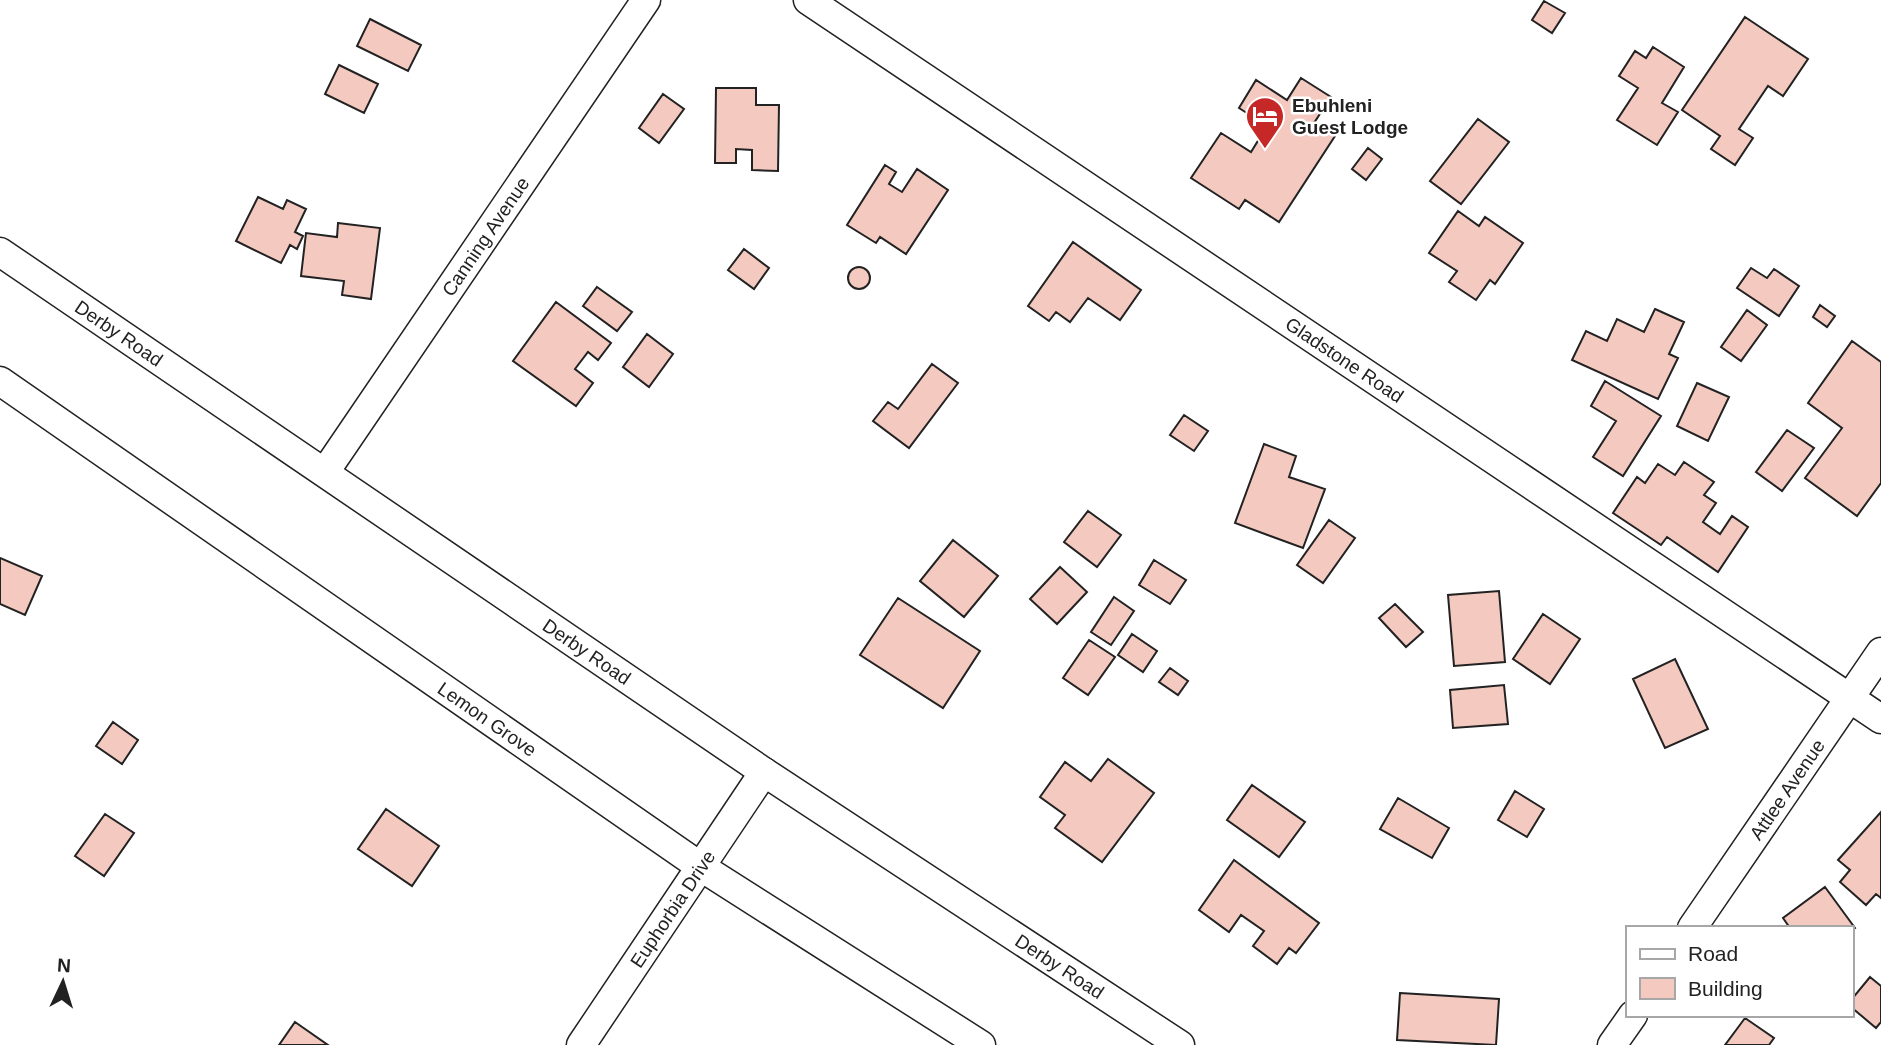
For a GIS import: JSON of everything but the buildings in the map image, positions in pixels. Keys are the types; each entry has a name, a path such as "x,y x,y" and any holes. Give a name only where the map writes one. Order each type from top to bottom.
{"street":[{"name":"Canning Avenue","path":"326,472 646,0"},
{"name":"Gladstone Road","path":"808,0 1881,719"},
{"name":"Derby Road","path":"0,253 764,772 1180,1045"},
{"name":"Lemon Grove","path":"0,381 701,867 981,1045"},
{"name":"Attlee Avenue","path":"1693,926 1881,652"},
{"name":"Euphorbia Drive","path":"581,1045 764,772"},
{"path":"1612,1045 1632,1017"}],"place":[{"name":"Ebuhleni Guest Lodge","path":"1265,150"}]}
